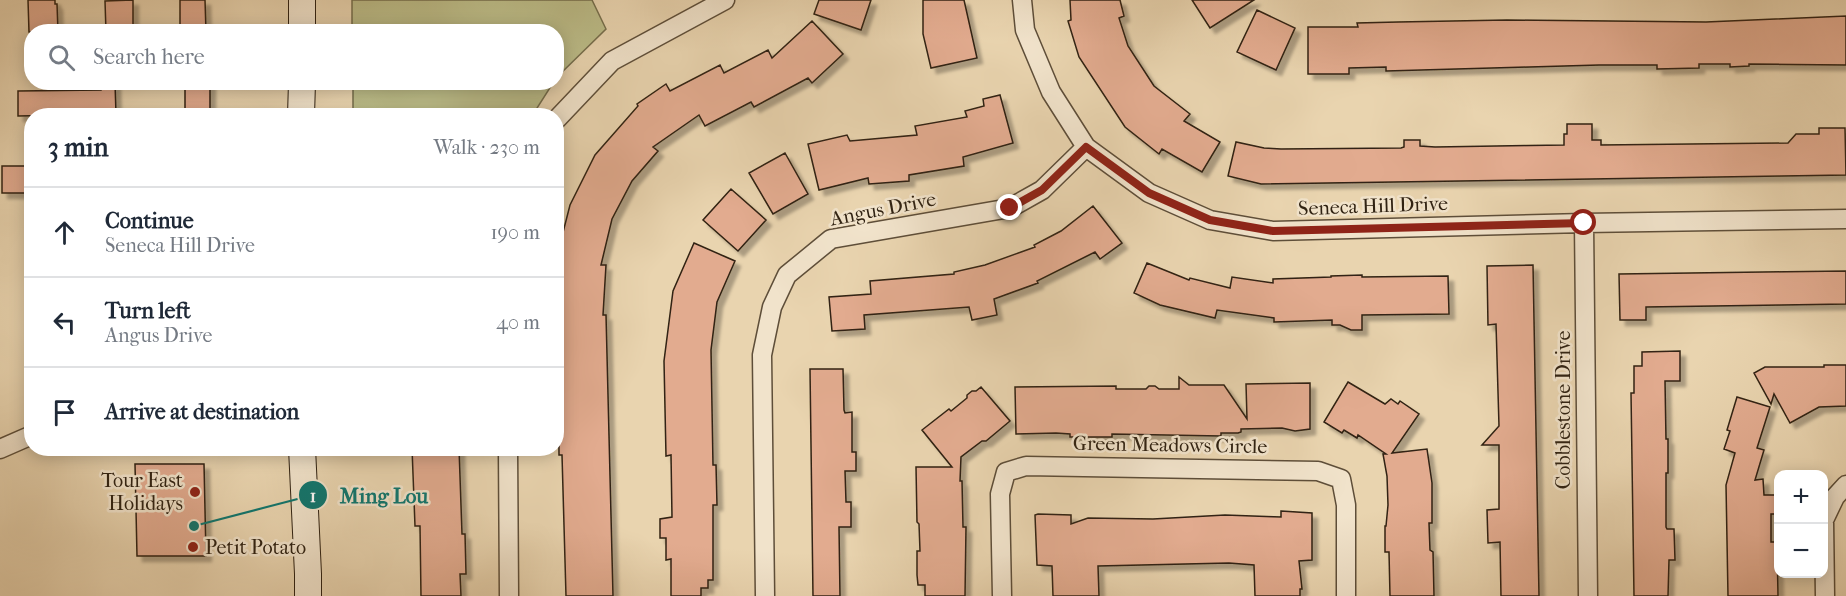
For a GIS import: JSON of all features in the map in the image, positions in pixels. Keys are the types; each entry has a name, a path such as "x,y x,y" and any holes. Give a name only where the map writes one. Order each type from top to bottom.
{"main road":[{"path":"302,0 302,24"},
{"path":"302,90 302,108"},
{"path":"302,456 308,596"}],"street":[{"path":"564,112 612,61 725,0"},
{"name":"Seneca Hill Drive","path":"1022,0 1026,30 1051,92 1086,147 1149,193 1210,220 1273,231 1846,219"},
{"name":"Angus Drive","path":"765,596 762,355 772,307 787,275 831,239 1010,208 1042,190 1086,147"},
{"name":"Cobblestone Drive","path":"1584,223 1588,596"},
{"path":"0,449 24,438"},
{"path":"508,456 509,596"},
{"name":"Green Meadows Circle","path":"1002,596 1000,494 1006,472 1026,465 1318,471 1341,479 1346,505 1346,596"},
{"path":"1825,596 1824,520 1834,497 1846,485"}],"green space":[{"path":"352,0 592,0 606,29 564,70 564,24 352,24"},
{"path":"353,90 549,90 537,108 353,108"}],"building":[{"path":"28,0 55,0 58,24 29,24"},
{"path":"133,0 133,24 106,24 105,1"},
{"path":"180,0 205,0 206,24 180,24"},
{"path":"819,0 871,0 861,30 814,14"},
{"path":"923,0 964,0 977,58 931,68 923,34"},
{"path":"1070,0 1120,0 1124,16 1119,18 1128,46 1154,86 1190,114 1184,121 1220,142 1202,172 1162,149 1159,154 1125,127 1079,57 1068,21 1071,20"},
{"path":"1192,0 1254,0 1210,28"},
{"path":"1257,10 1295,28 1276,70 1237,52"},
{"path":"1846,16 1846,65 1749,64 1749,66 1730,67 1730,64 1699,64 1699,68 1657,69 1657,65 1599,65 1386,71 1386,67 1349,68 1349,74 1308,74 1308,27 1358,27 1357,23 1398,22 1507,20 1706,22"},
{"path":"812,21 843,54 812,83 808,78 754,107 751,102 705,126 699,115 653,147 658,151 632,181 612,219 601,265 606,265 603,315 606,315 613,596 566,596 562,456 564,456 564,228 570,205 595,155 638,106 637,104 666,84 670,91 720,65 724,73 768,50 772,58"},
{"path":"115,90 116,108 24,108 24,116 18,116 18,91"},
{"path":"185,90 210,90 210,108 185,108"},
{"path":"1000,95 1013,143 963,157 964,166 909,175 909,181 869,184 868,178 819,190 808,144 847,135 850,141 917,135 915,126 967,117 965,111 984,106 983,99"},
{"path":"1567,124 1592,124 1592,140 1601,140 1601,145 1788,143 1796,134 1819,134 1819,128 1845,128 1846,175 1261,184 1228,176 1236,142 1281,149 1401,148 1404,147 1404,140 1420,140 1420,146 1435,147 1564,145"},
{"path":"785,153 808,194 773,214 749,173"},
{"path":"2,166 24,166 24,193 2,193"},
{"path":"731,189 766,220 738,251 703,220"},
{"path":"1093,206 1122,243 1100,259 1095,252 1037,281 1038,283 994,299 997,315 972,320 969,307 864,315 865,329 832,331 829,297 871,294 870,281 954,274 954,272 985,265 1035,247 1034,245 1061,231"},
{"path":"694,243 735,261 717,302 711,350 713,465 716,465 717,505 713,505 713,580 708,580 708,588 701,588 701,596 671,596 671,559 666,560 666,538 660,538 660,519 672,517 671,455 666,456 664,361 673,291"},
{"path":"1147,263 1189,280 1190,278 1230,288 1232,277 1273,283 1273,279 1331,276 1448,276 1449,314 1362,315 1362,330 1351,330 1340,325 1332,325 1332,320 1274,322 1274,318 1217,310 1215,318 1160,305 1134,293"},
{"path":"1533,265 1539,596 1501,596 1500,542 1488,543 1487,510 1499,509 1499,445 1482,445 1499,426 1496,324 1488,325 1487,266"},
{"path":"1846,271 1846,304 1646,307 1646,320 1620,320 1619,274"},
{"path":"1680,351 1680,381 1665,381 1666,439 1668,439 1666,527 1674,529 1675,560 1669,560 1668,596 1634,596 1631,393 1634,393 1634,366 1642,366 1642,352"},
{"path":"1824,365 1846,365 1846,406 1819,407 1790,423 1774,394 1771,404 1754,373 1765,367 1824,367"},
{"path":"810,369 843,369 844,410 845,413 852,412 852,452 856,452 856,471 845,471 846,502 851,502 851,527 839,527 840,596 813,596"},
{"path":"1179,377 1189,385 1224,385 1247,419 1246,384 1310,383 1310,429 1295,431 1282,428 1241,429 1238,433 1221,433 1221,436 1112,434 1112,437 1070,437 1070,434 1056,433 1016,434 1015,387 1116,386 1116,389 1146,389 1149,386 1155,386 1159,389 1179,389"},
{"path":"1348,382 1385,404 1391,399 1398,404 1400,401 1419,414 1392,453 1427,449 1432,483 1432,523 1429,523 1430,550 1433,552 1434,596 1390,596 1389,552 1385,552 1388,505 1387,476 1383,454 1386,454 1358,435 1357,438 1344,430 1342,433 1324,422"},
{"path":"981,387 1010,421 986,441 982,441 961,457 963,527 966,527 965,596 925,596 925,585 918,585 917,575 917,551 920,551 916,467 952,467 922,430 949,409 951,411 972,391"},
{"path":"1737,397 1770,407 1757,448 1764,450 1755,480 1763,479 1764,495 1774,495 1771,542 1774,542 1774,578 1778,578 1778,596 1728,596 1726,485 1735,453 1724,449 1730,431 1727,430"},
{"path":"412,456 459,456 466,574 460,574 461,596 421,596 420,526 415,526"},
{"path":"135,464 204,464 206,556 137,556"},
{"path":"1281,511 1312,513 1312,560 1299,561 1302,589 1300,589 1300,596 1255,596 1254,565 1229,563 1098,566 1099,596 1053,596 1052,566 1037,565 1035,515 1038,514 1071,515 1071,524 1088,518 1153,519 1225,515 1281,517"}],"place":[{"name":"Tour East Holidays","path":"195,492"},
{"name":"Ming Lou","path":"194,526"},
{"name":"Petit Potato","path":"193,547"}],"route":[{"path":"1010,208 1042,190 1086,147 1149,193 1210,220 1273,231 1584,223"}]}
